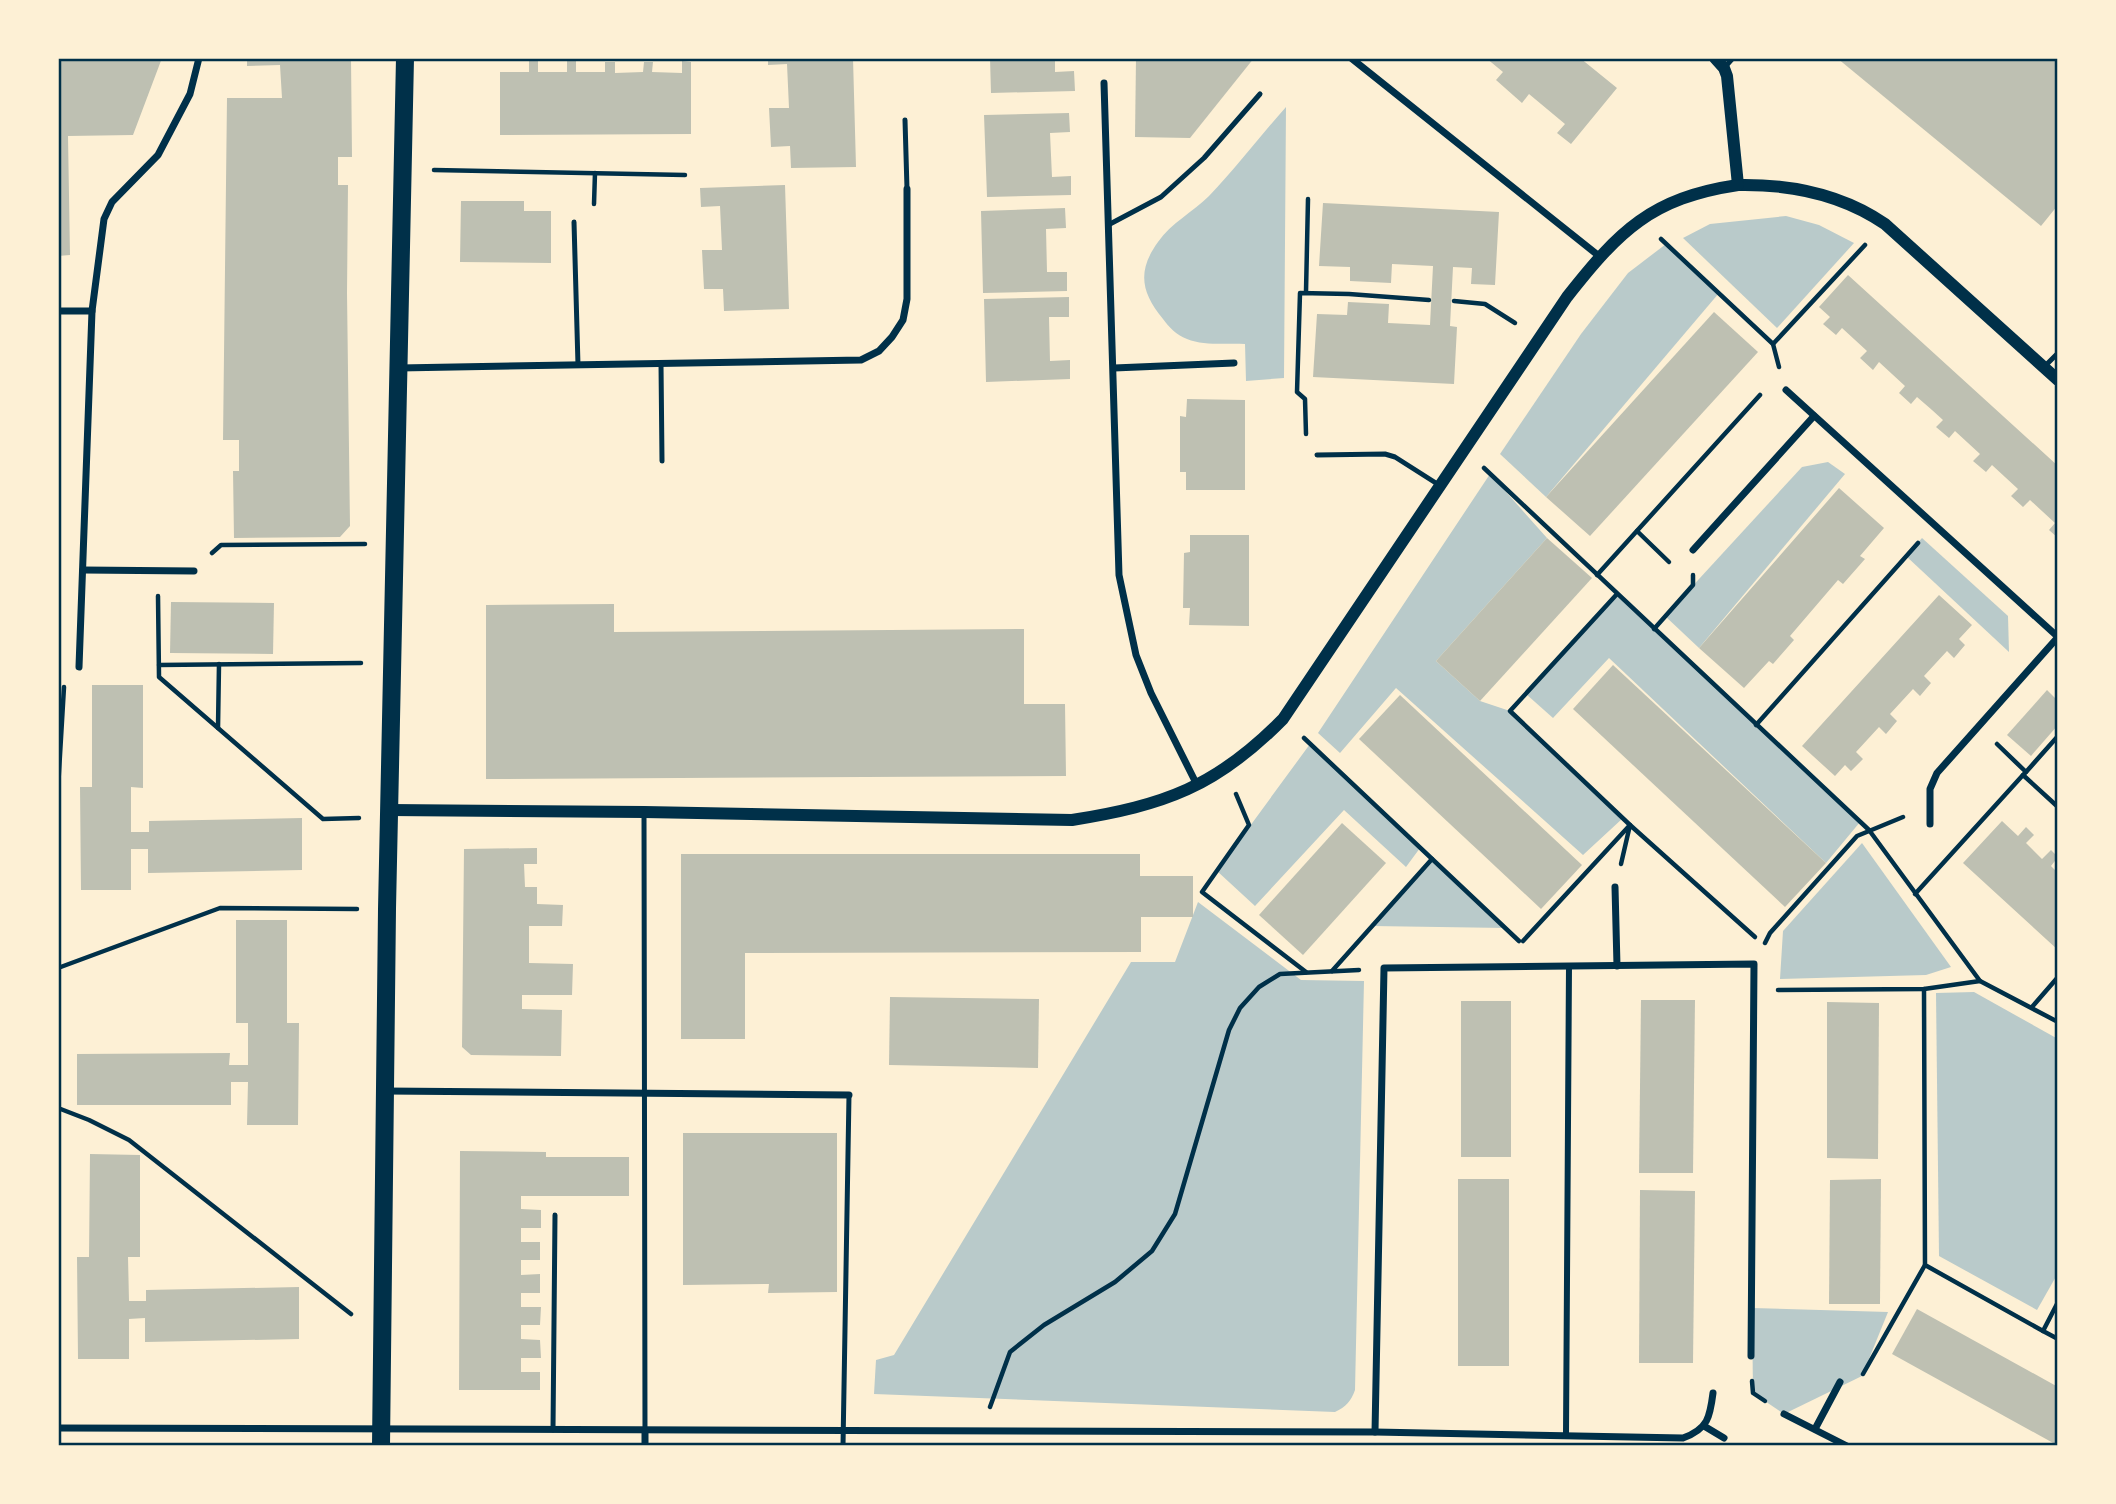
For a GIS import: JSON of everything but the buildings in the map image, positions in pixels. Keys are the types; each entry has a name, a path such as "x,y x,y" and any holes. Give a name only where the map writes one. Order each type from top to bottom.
{"main road":[{"path":"381,1446 388,813 405,58"}],"street":[{"path":"79,667 92,311 103,219 112,202 158,155 190,94 199,58"},
{"path":"1351,58 1599,256"},
{"path":"1724,61 1738,185"},
{"path":"1104,83 1119,575 1136,655 1197,785"},
{"path":"388,813 644,812 1072,820 1118,813 1159,802 1197,785 1226,769 1283,719 1567,297 1599,256 1640,219 1671,202 1693,194 1738,185 1772,184 1838,199 1869,213 1885,224 2058,380"},
{"path":"398,368 861,360 879,351 903,320 907,299 907,189"},
{"path":"58,311 92,311"},
{"path":"1114,368 1234,363"},
{"path":"1786,390 2058,637 1937,773 1930,789 1930,824"},
{"path":"1693,550 1814,416"},
{"path":"83,570 194,571"},
{"path":"1615,887 1616,966"},
{"path":"1375,1432 1384,968 1754,964 1751,1356"},
{"path":"1566,1435 1569,966"},
{"path":"385,1091 849,1095"},
{"path":"1815,1429 1840,1382"},
{"path":"58,1428 1375,1432 1683,1438 1695,1434 1704,1426 1711,1412 1713,1393"},
{"path":"1784,1415 1847,1446"},
{"path":"1704,1426 1724,1438"},
{"path":"645,1431 645,1446"}],"lane":[{"path":"1110,224 1161,197 1204,158 1261,94"},
{"path":"905,120 907,189"},
{"path":"574,222 578,365"},
{"path":"2044,367 2058,353"},
{"path":"661,364 662,461"},
{"path":"1317,456 1385,454 1395,457 1439,485"},
{"path":"644,812 645,1431"},
{"path":"843,1446 849,1095"},
{"path":"553,1430 555,1215"}],"path":[{"path":"403,170 685,174"},
{"path":"1306,293 1308,199"},
{"path":"1597,575 1762,393 1786,390 1773,344 1640,219"},
{"path":"1773,344 1885,224"},
{"path":"1317,456 1306,456 1305,399 1297,392 1300,293 1429,300"},
{"path":"1454,301 1485,304 1539,339"},
{"path":"1464,449 1869,831 1980,981 2058,1022"},
{"path":"1756,725 1935,525"},
{"path":"1637,531 1674,567"},
{"path":"194,571 220,545 394,544"},
{"path":"1654,628 1693,585 1693,550"},
{"path":"158,570 159,677 323,819 388,813"},
{"path":"1684,576 1693,585"},
{"path":"1617,594 1510,711 1630,825 1764,944 1770,933 1857,836 1930,807"},
{"path":"159,665 392,663"},
{"path":"218,728 219,664"},
{"path":"58,789 64,685 79,667"},
{"path":"1979,727 2058,807"},
{"path":"1915,894 2058,736"},
{"path":"1310,744 1521,943 1630,825"},
{"path":"1226,769 1249,825 1202,892 1307,973"},
{"path":"1615,887 1630,825"},
{"path":"1332,971 1432,859"},
{"path":"58,968 220,908 387,909"},
{"path":"983,1431 1000,1374 1010,1352 1044,1325 1115,1282 1152,1251 1175,1214 1229,1030 1240,1008 1259,987 1280,974 1384,968"},
{"path":"2032,1007 2058,977"},
{"path":"1753,990 1924,989 1980,981"},
{"path":"1840,1382 1862,1376 1925,1265 1924,989"},
{"path":"58,1108 129,1140 382,1338"},
{"path":"1925,1265 2058,1339"},
{"path":"2043,1331 2058,1302"},
{"path":"1751,1356 1753,1393 1784,1415"}],"shaded area":[{"path":"1286,107 1284,378 1246,381 1245,344 1201,343 1176,333 1150,300 1144,281 1145,272 1151,253 1163,235 1209,196"},
{"path":"1786,216 1819,225 1854,243 1777,328 1683,238 1710,224"},
{"path":"1666,244 1719,293 1546,497 1500,454 1581,334 1628,273"},
{"path":"1828,462 1845,474 1699,648 1665,616 1802,467"},
{"path":"1490,474 1547,538 1436,661 1480,701 1510,711 1623,818 1583,855 1396,688 1340,753 1318,733"},
{"path":"1922,538 2008,616 2009,652 1906,556"},
{"path":"1617,594 1860,822 1826,863 1609,658 1553,718 1526,694"},
{"path":"1310,744 1420,848 1406,867 1344,810 1255,906 1217,871"},
{"path":"1862,843 1951,967 1926,975 1780,979 1783,931"},
{"path":"1432,859 1506,928 1372,926"},
{"path":"1198,902 1301,980 1364,981 1355,1390 1350,1400 1335,1412 874,1394 876,1360 894,1355 1131,962 1175,962"},
{"path":"1974,992 2058,1039 2058,1273 2037,1310 1939,1256 1936,993"},
{"path":"1752,1308 1888,1312 1862,1376 1784,1414 1753,1393"}]}
